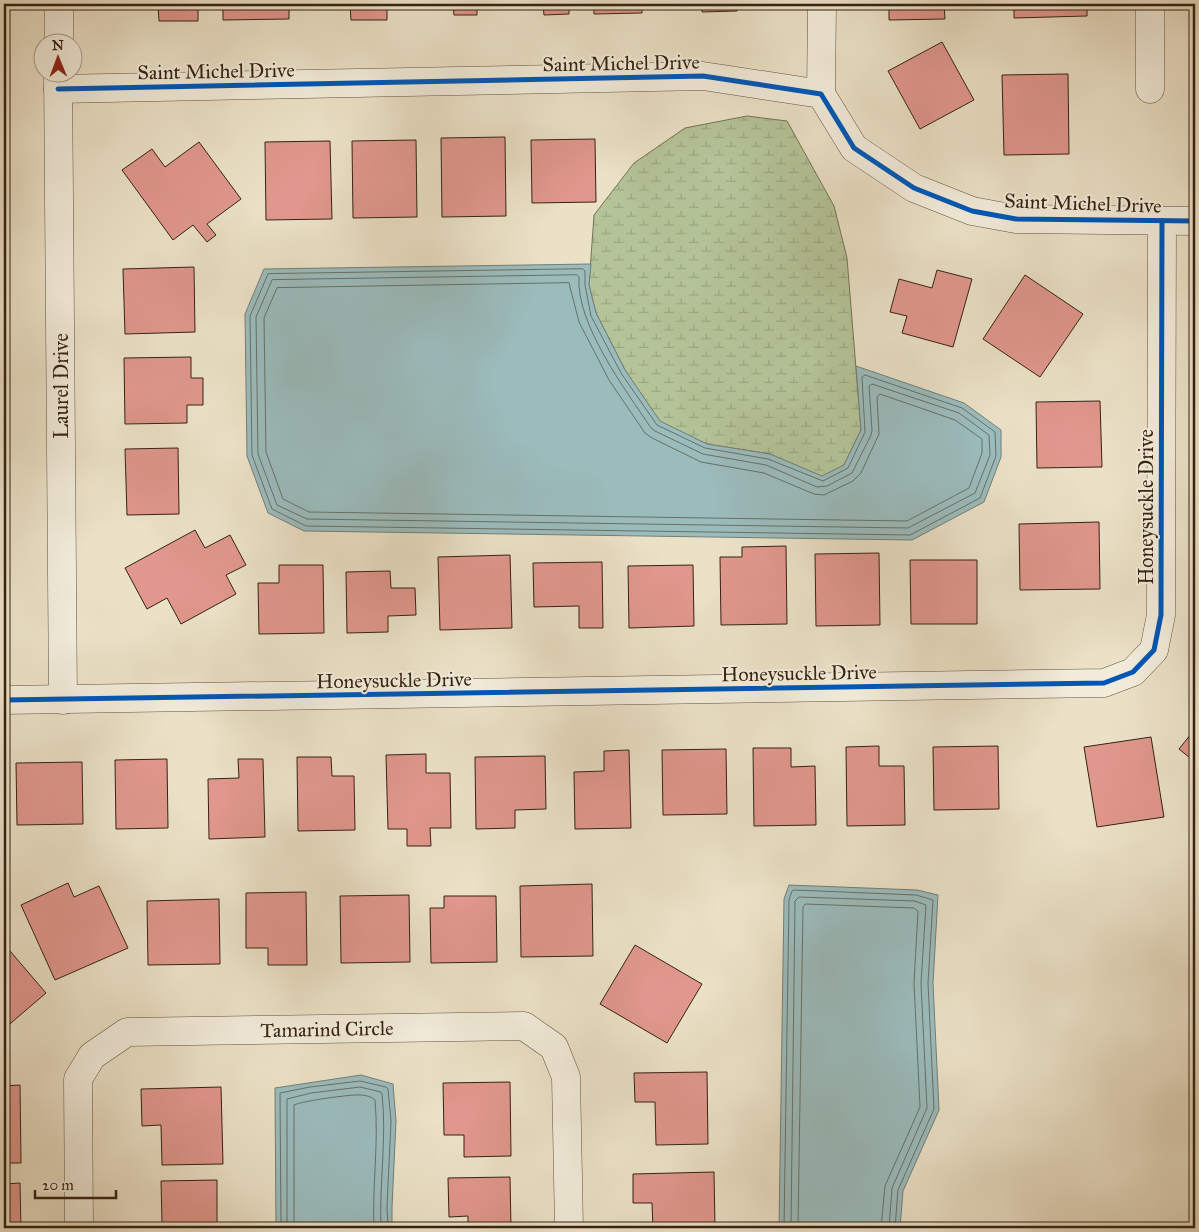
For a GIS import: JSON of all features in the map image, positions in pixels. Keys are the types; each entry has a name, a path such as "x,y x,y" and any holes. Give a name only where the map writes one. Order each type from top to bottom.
{"street":[{"path":"59,4 59,32"},
{"path":"821,94 822,4"},
{"path":"1150,4 1150,89"},
{"name":"Saint Michel Drive","path":"82,81 703,76 821,94 854,148 914,188 972,210 1016,219 1195,221"},
{"name":"Laurel Drive","path":"58,82 63,700"},
{"name":"Honeysuckle Drive","path":"4,700 1104,683 1133,672 1154,650 1161,615 1162,221"},
{"name":"Tamarind Circle","path":"79,1228 78,1079 92,1056 127,1032 524,1026 554,1047 566,1077 568,1228"}],"green space":[{"path":"747,116 787,121 834,206 847,258 861,430 844,465 822,477 770,454 707,444 660,422 625,370 596,313 589,285 594,215 634,163 685,128"}],"water":[{"path":"591,264 589,285 596,313 625,370 660,421 707,444 770,454 822,476 844,465 861,430 856,366 964,403 1001,430 1001,457 984,502 912,540 304,531 268,513 247,456 245,314 264,269"},
{"path":"789,885 917,890 938,895 933,983 939,1110 903,1191 900,1228 779,1228 784,899"},
{"path":"361,1075 393,1084 396,1121 392,1228 276,1228 275,1088"}],"building":[{"path":"120,4 198,4 198,21 159,21 158,6 120,6"},
{"path":"223,4 289,4 289,19 223,20"},
{"path":"350,4 387,4 387,20 351,20"},
{"path":"453,4 477,4 477,15 454,15"},
{"path":"543,4 569,4 569,14 544,15"},
{"path":"594,4 642,4 642,13 594,14"},
{"path":"702,4 736,4 737,11 702,12"},
{"path":"889,4 944,4 945,19 889,20"},
{"path":"1014,4 1087,4 1087,16 1014,18"},
{"path":"942,42 974,100 920,129 888,71"},
{"path":"1068,74 1069,154 1004,155 1002,75"},
{"path":"505,137 506,216 442,217 441,138"},
{"path":"595,139 596,202 532,203 531,140"},
{"path":"416,140 417,217 353,218 352,141"},
{"path":"330,141 332,219 266,220 265,142"},
{"path":"199,142 241,199 207,224 216,235 207,242 193,225 173,240 122,170 152,149 165,167"},
{"path":"194,267 195,332 125,334 123,269"},
{"path":"937,270 972,279 953,347 902,333 907,316 890,312 899,279 932,288"},
{"path":"1025,275 1083,314 1040,377 983,339"},
{"path":"191,357 191,378 203,378 203,405 187,405 187,423 125,424 124,358"},
{"path":"1100,401 1102,467 1037,468 1036,402"},
{"path":"178,448 179,514 127,515 125,449"},
{"path":"1099,522 1100,589 1020,590 1019,524"},
{"path":"195,530 205,548 230,535 246,565 226,575 236,594 181,624 167,598 147,609 125,568"},
{"path":"786,546 787,624 721,625 720,557 742,557 742,547"},
{"path":"879,553 880,625 816,626 815,554"},
{"path":"510,555 512,628 440,630 438,557"},
{"path":"910,560 977,560 977,624 911,624"},
{"path":"602,562 603,628 579,628 579,606 534,607 533,563"},
{"path":"279,565 323,565 324,633 259,634 258,583 279,583"},
{"path":"693,565 694,626 629,628 628,566"},
{"path":"390,571 391,588 415,588 416,615 388,616 388,632 347,633 346,572"},
{"path":"1195,729 1195,762 1179,749"},
{"path":"1151,737 1164,817 1097,827 1084,747"},
{"path":"879,746 879,766 904,766 905,825 847,826 846,747"},
{"path":"998,746 999,809 934,810 933,747"},
{"path":"753,748 791,748 791,767 815,766 816,825 754,826"},
{"path":"726,749 727,814 663,815 662,750"},
{"path":"629,750 631,828 575,829 574,772 604,771 604,751"},
{"path":"426,754 426,773 450,773 451,828 430,828 431,846 407,846 407,829 388,829 386,755"},
{"path":"545,756 546,809 515,810 515,828 476,829 475,757"},
{"path":"297,757 331,757 332,776 354,776 355,830 298,831"},
{"path":"167,759 168,828 116,829 115,760"},
{"path":"238,759 263,759 265,837 209,839 208,779 239,778"},
{"path":"82,762 83,824 17,825 16,763"},
{"path":"68,883 74,897 99,886 128,948 55,980 21,905"},
{"path":"592,884 593,956 521,957 520,886"},
{"path":"306,892 307,965 268,965 268,948 246,948 246,893"},
{"path":"409,895 410,962 341,963 340,896"},
{"path":"444,896 496,896 497,962 431,963 430,908 444,908"},
{"path":"219,899 220,964 148,965 147,901"},
{"path":"4,944 46,993 4,1029"},
{"path":"635,945 702,984 667,1043 600,1004"},
{"path":"707,1072 708,1144 656,1145 655,1102 635,1102 634,1073"},
{"path":"510,1082 511,1156 464,1157 464,1135 444,1135 443,1083"},
{"path":"20,1085 21,1163 4,1163 4,1086"},
{"path":"221,1087 223,1164 162,1165 161,1125 142,1126 141,1089"},
{"path":"714,1172 715,1228 653,1228 652,1203 633,1203 633,1174"},
{"path":"510,1177 511,1228 468,1228 468,1216 449,1217 448,1178"},
{"path":"217,1180 217,1228 140,1228 140,1223 162,1223 161,1181"},
{"path":"20,1183 21,1228 4,1228 4,1184"}],"cycle path":[{"path":"58,89 703,76 821,94 854,148 914,188 972,211 1016,219 1195,221"},
{"path":"4,700 1104,683 1133,672 1154,650 1161,615 1162,221"}]}
